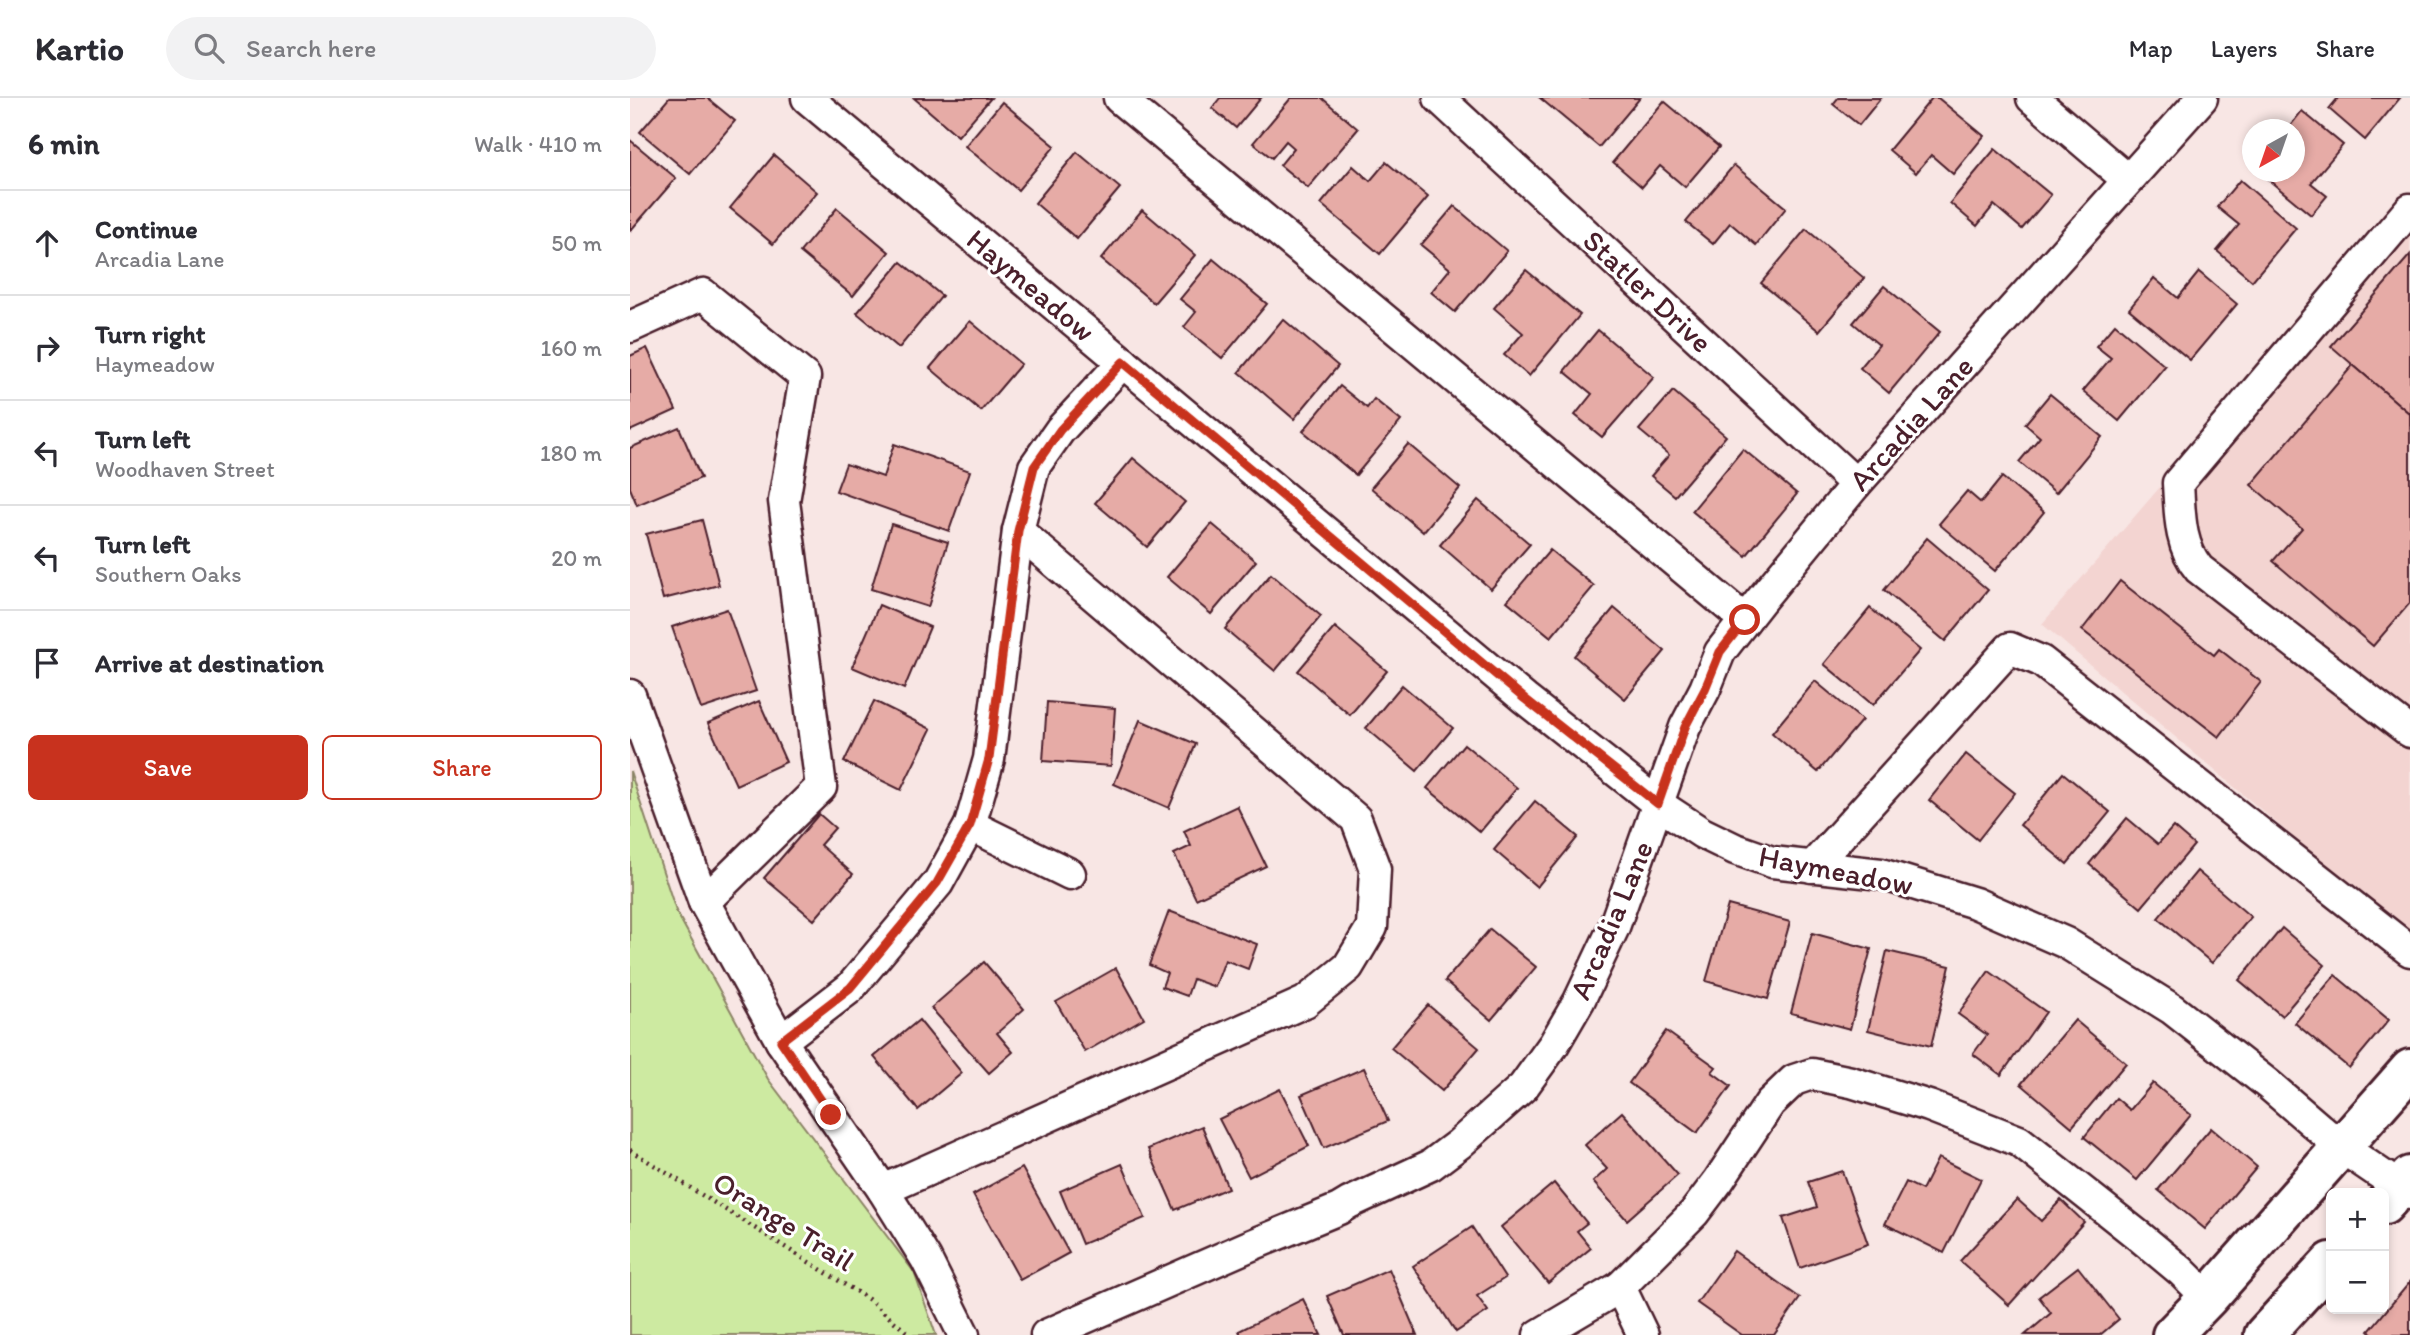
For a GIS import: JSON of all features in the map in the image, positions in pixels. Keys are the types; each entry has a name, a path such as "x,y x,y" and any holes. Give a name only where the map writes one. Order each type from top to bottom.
{"main road":[{"path":"2172,1335 2208,1298 2410,1069"},
{"path":"2267,1334 2326,1268"}],"street":[{"name":"Haymeadow","path":"807,98 1514,690 1658,804 1702,834 1772,862 1892,877 1975,903 2066,943 2172,1009 2269,1085 2341,1147 2401,1190"},
{"path":"1119,98 1745,620"},
{"name":"Statler Drive","path":"1439,98 1856,484"},
{"path":"2032,98 2128,180"},
{"name":"Arcadia Lane","path":"1046,1335 1339,1209 1431,1165 1460,1144 1523,1087 1554,1044 1579,1001 1614,928 1685,727 1720,652 1856,484 2202,98"},
{"path":"2410,209 2178,483 2180,527 2189,557 2199,569 2410,732"},
{"path":"630,327 703,294 805,377 784,501 821,787 704,902"},
{"path":"781,1041 850,988 937,883 970,825 989,759 1018,531 1034,467 1060,430 1123,362"},
{"path":"883,1190 1305,1002 1348,967 1372,927 1375,869 1356,819 1018,531"},
{"path":"1812,867 2010,649 2041,661 2410,951"},
{"path":"630,695 704,902 781,1041 883,1190 926,1259 964,1335"},
{"path":"970,825 1070,873"},
{"path":"1539,1335 1620,1287 1693,1213 1719,1180 1770,1103 1794,1080 1812,1074 1851,1082 1929,1106 2019,1141 2182,1271 2208,1298"},
{"path":"1620,1287 1643,1335"}],"path":[{"name":"Orange Trail","path":"630,1150 868,1299 910,1335"}],"shaded area":[{"path":"2410,197 2410,936 2042,624"}],"green space":[{"path":"630,771 676,911 768,1079 914,1272 936,1335 630,1335"}],"building":[{"path":"669,98 707,98 735,121 690,174 640,132"},
{"path":"914,98 991,98 958,136"},
{"path":"1220,98 1261,98 1236,128 1212,108"},
{"path":"1291,98 1322,98 1358,129 1308,188 1280,165 1294,148 1286,141 1272,158 1253,143"},
{"path":"1540,98 1640,98 1599,147"},
{"path":"1838,98 1881,98 1859,125 1833,104"},
{"path":"1932,98 1938,98 1984,136 1953,174 1931,155 1916,173 1889,150"},
{"path":"2338,98 2400,98 2365,140 2329,109"},
{"path":"1664,101 1719,147 1685,187 1660,166 1642,187 1613,162"},
{"path":"1002,102 1055,146 1018,190 965,146"},
{"path":"2302,111 2343,145 2311,183 2327,196 2311,215 2271,182 2305,182 2305,119 2296,119"},
{"path":"630,140 676,178 631,230 630,229"},
{"path":"1995,149 2051,195 2022,229 1994,205 1977,226 1950,203"},
{"path":"1077,152 1120,188 1077,239 1035,203"},
{"path":"774,155 817,192 773,244 730,208"},
{"path":"1386,162 1428,197 1380,254 1321,204 1353,166 1370,181"},
{"path":"1734,165 1786,208 1756,245 1730,223 1713,244 1686,222"},
{"path":"2240,180 2296,228 2252,281 2217,251 2239,225 2217,207"},
{"path":"1454,206 1507,251 1455,312 1431,292 1450,269 1421,245"},
{"path":"837,208 889,252 853,296 800,252"},
{"path":"1142,210 1195,255 1154,303 1101,259"},
{"path":"1806,229 1864,278 1819,331 1761,283"},
{"path":"2410,255 2410,414 2331,346"},
{"path":"1213,259 1267,304 1222,358 1184,327 1196,312 1180,299"},
{"path":"901,262 942,296 899,348 857,313"},
{"path":"1526,270 1580,315 1529,376 1504,355 1523,333 1494,308"},
{"path":"2199,272 2237,304 2190,360 2129,309 2154,278 2178,298"},
{"path":"1884,286 1940,332 1889,393 1860,368 1879,345 1853,323"},
{"path":"1283,319 1338,366 1294,419 1239,372"},
{"path":"970,321 1021,364 981,411 930,368"},
{"path":"2115,324 2165,366 2119,421 2083,391 2111,358 2096,346"},
{"path":"1598,330 1654,377 1602,437 1575,415 1592,394 1564,371"},
{"path":"647,348 676,410 630,431 630,356"},
{"path":"2353,365 2410,414 2410,603 2373,646 2273,561 2302,528 2251,485"},
{"path":"1340,386 1367,408 1374,399 1401,421 1356,475 1303,431"},
{"path":"1673,391 1726,436 1675,496 1651,476 1669,455 1639,430"},
{"path":"2050,394 2102,437 2056,493 2019,462 2040,437 2025,424"},
{"path":"679,427 701,478 637,505 630,488 630,448"},
{"path":"894,444 970,471 949,531 836,491 846,464 883,477"},
{"path":"1408,444 1460,488 1423,532 1371,488"},
{"path":"1743,449 1797,494 1746,556 1692,511"},
{"path":"1133,458 1185,502 1147,547 1095,503"},
{"path":"2002,477 2044,512 1995,571 1939,524 1967,491 1981,503"},
{"path":"1478,500 1530,544 1491,589 1440,545"},
{"path":"702,520 719,585 663,599 646,534"},
{"path":"891,524 948,542 928,607 871,589"},
{"path":"1212,524 1256,561 1211,614 1167,577"},
{"path":"1927,538 1988,590 1945,641 1884,590"},
{"path":"1550,550 1594,586 1551,637 1507,601"},
{"path":"1271,574 1321,616 1275,671 1225,629"},
{"path":"2120,581 2214,655 2219,649 2261,682 2219,737 2082,630"},
{"path":"879,605 930,627 904,689 852,667"},
{"path":"1614,608 1665,651 1625,699 1574,656"},
{"path":"1870,608 1920,650 1873,705 1824,664"},
{"path":"727,609 756,691 701,709 672,627"},
{"path":"1335,627 1387,671 1350,715 1298,671"},
{"path":"1815,681 1862,720 1818,772 1772,733"},
{"path":"1402,685 1453,728 1417,771 1366,728"},
{"path":"759,701 786,762 736,785 708,723"},
{"path":"874,701 931,729 901,790 844,762"},
{"path":"1047,702 1115,708 1111,766 1043,761"},
{"path":"1140,720 1196,744 1169,808 1114,784"},
{"path":"1464,744 1517,788 1480,832 1427,788"},
{"path":"1966,754 2015,793 1978,840 1929,800"},
{"path":"2063,773 2110,812 2067,864 2020,825"},
{"path":"1535,801 1578,837 1537,887 1494,850"},
{"path":"1237,806 1266,866 1196,899 1174,854 1191,846 1184,831"},
{"path":"819,814 835,828 820,845 853,874 814,920 764,878"},
{"path":"2127,818 2158,844 2173,827 2194,845 2141,908 2089,864"},
{"path":"2197,871 2251,917 2212,963 2158,918"},
{"path":"1728,905 1790,922 1768,999 1706,981"},
{"path":"1169,911 1257,944 1248,969 1225,960 1215,987 1193,979 1187,996 1162,987 1167,973 1149,965"},
{"path":"2282,928 2325,965 2282,1016 2239,980"},
{"path":"1490,929 1536,967 1491,1020 1445,981"},
{"path":"1812,933 1871,949 1850,1029 1791,1013"},
{"path":"1887,951 1950,966 1931,1046 1868,1030"},
{"path":"984,962 1024,1009 997,1033 1013,1052 989,1073 931,1008"},
{"path":"1116,968 1144,1018 1085,1052 1056,1002"},
{"path":"1989,971 2046,1012 2001,1075 1973,1054 1987,1035 1958,1014"},
{"path":"2335,975 2389,1020 2349,1068 2295,1023"},
{"path":"1428,1005 1479,1048 1442,1091 1391,1048"},
{"path":"919,1020 962,1073 918,1110 874,1057"},
{"path":"2075,1020 2126,1063 2072,1127 2021,1084"},
{"path":"1666,1031 1716,1067 1712,1072 1731,1086 1697,1133 1629,1083"},
{"path":"1364,1068 1388,1121 1324,1148 1301,1095"},
{"path":"2153,1083 2191,1115 2137,1180 2084,1137 2116,1098 2130,1110"},
{"path":"1280,1089 1309,1146 1249,1177 1219,1119"},
{"path":"1622,1112 1678,1175 1627,1220 1593,1182 1607,1169 1585,1145"},
{"path":"1202,1126 1228,1188 1175,1210 1148,1149"},
{"path":"2211,1128 2257,1167 2205,1229 2158,1190"},
{"path":"1938,1158 1981,1179 1944,1253 1885,1224 1906,1182 1922,1190"},
{"path":"1122,1164 1145,1218 1082,1244 1060,1191"},
{"path":"1022,1168 1069,1253 1020,1280 973,1195"},
{"path":"1842,1171 1868,1244 1800,1268 1783,1218 1817,1207 1808,1182"},
{"path":"1554,1183 1587,1223 1577,1231 1591,1248 1548,1283 1501,1227"},
{"path":"2017,1199 2041,1221 2061,1200 2084,1222 2009,1305 1960,1261"},
{"path":"1472,1227 1505,1278 1477,1296 1488,1311 1456,1332 1413,1266"},
{"path":"1734,1251 1800,1298 1774,1335 1742,1335 1697,1303"},
{"path":"2078,1267 2119,1319 2100,1335 2025,1335 2051,1313 2039,1297"},
{"path":"1389,1269 1417,1335 1344,1335 1327,1296"},
{"path":"2410,1282 2410,1335 2374,1335 2369,1331 2383,1314 2389,1314 2389,1307"},
{"path":"1303,1299 1321,1335 1241,1335 1239,1331"}],"route":[{"path":"831,1115 781,1041 850,988 937,883 970,825 989,759 1018,531 1034,467 1060,430 1123,362 1525,699 1658,804 1685,727 1720,652 1745,620"}]}
